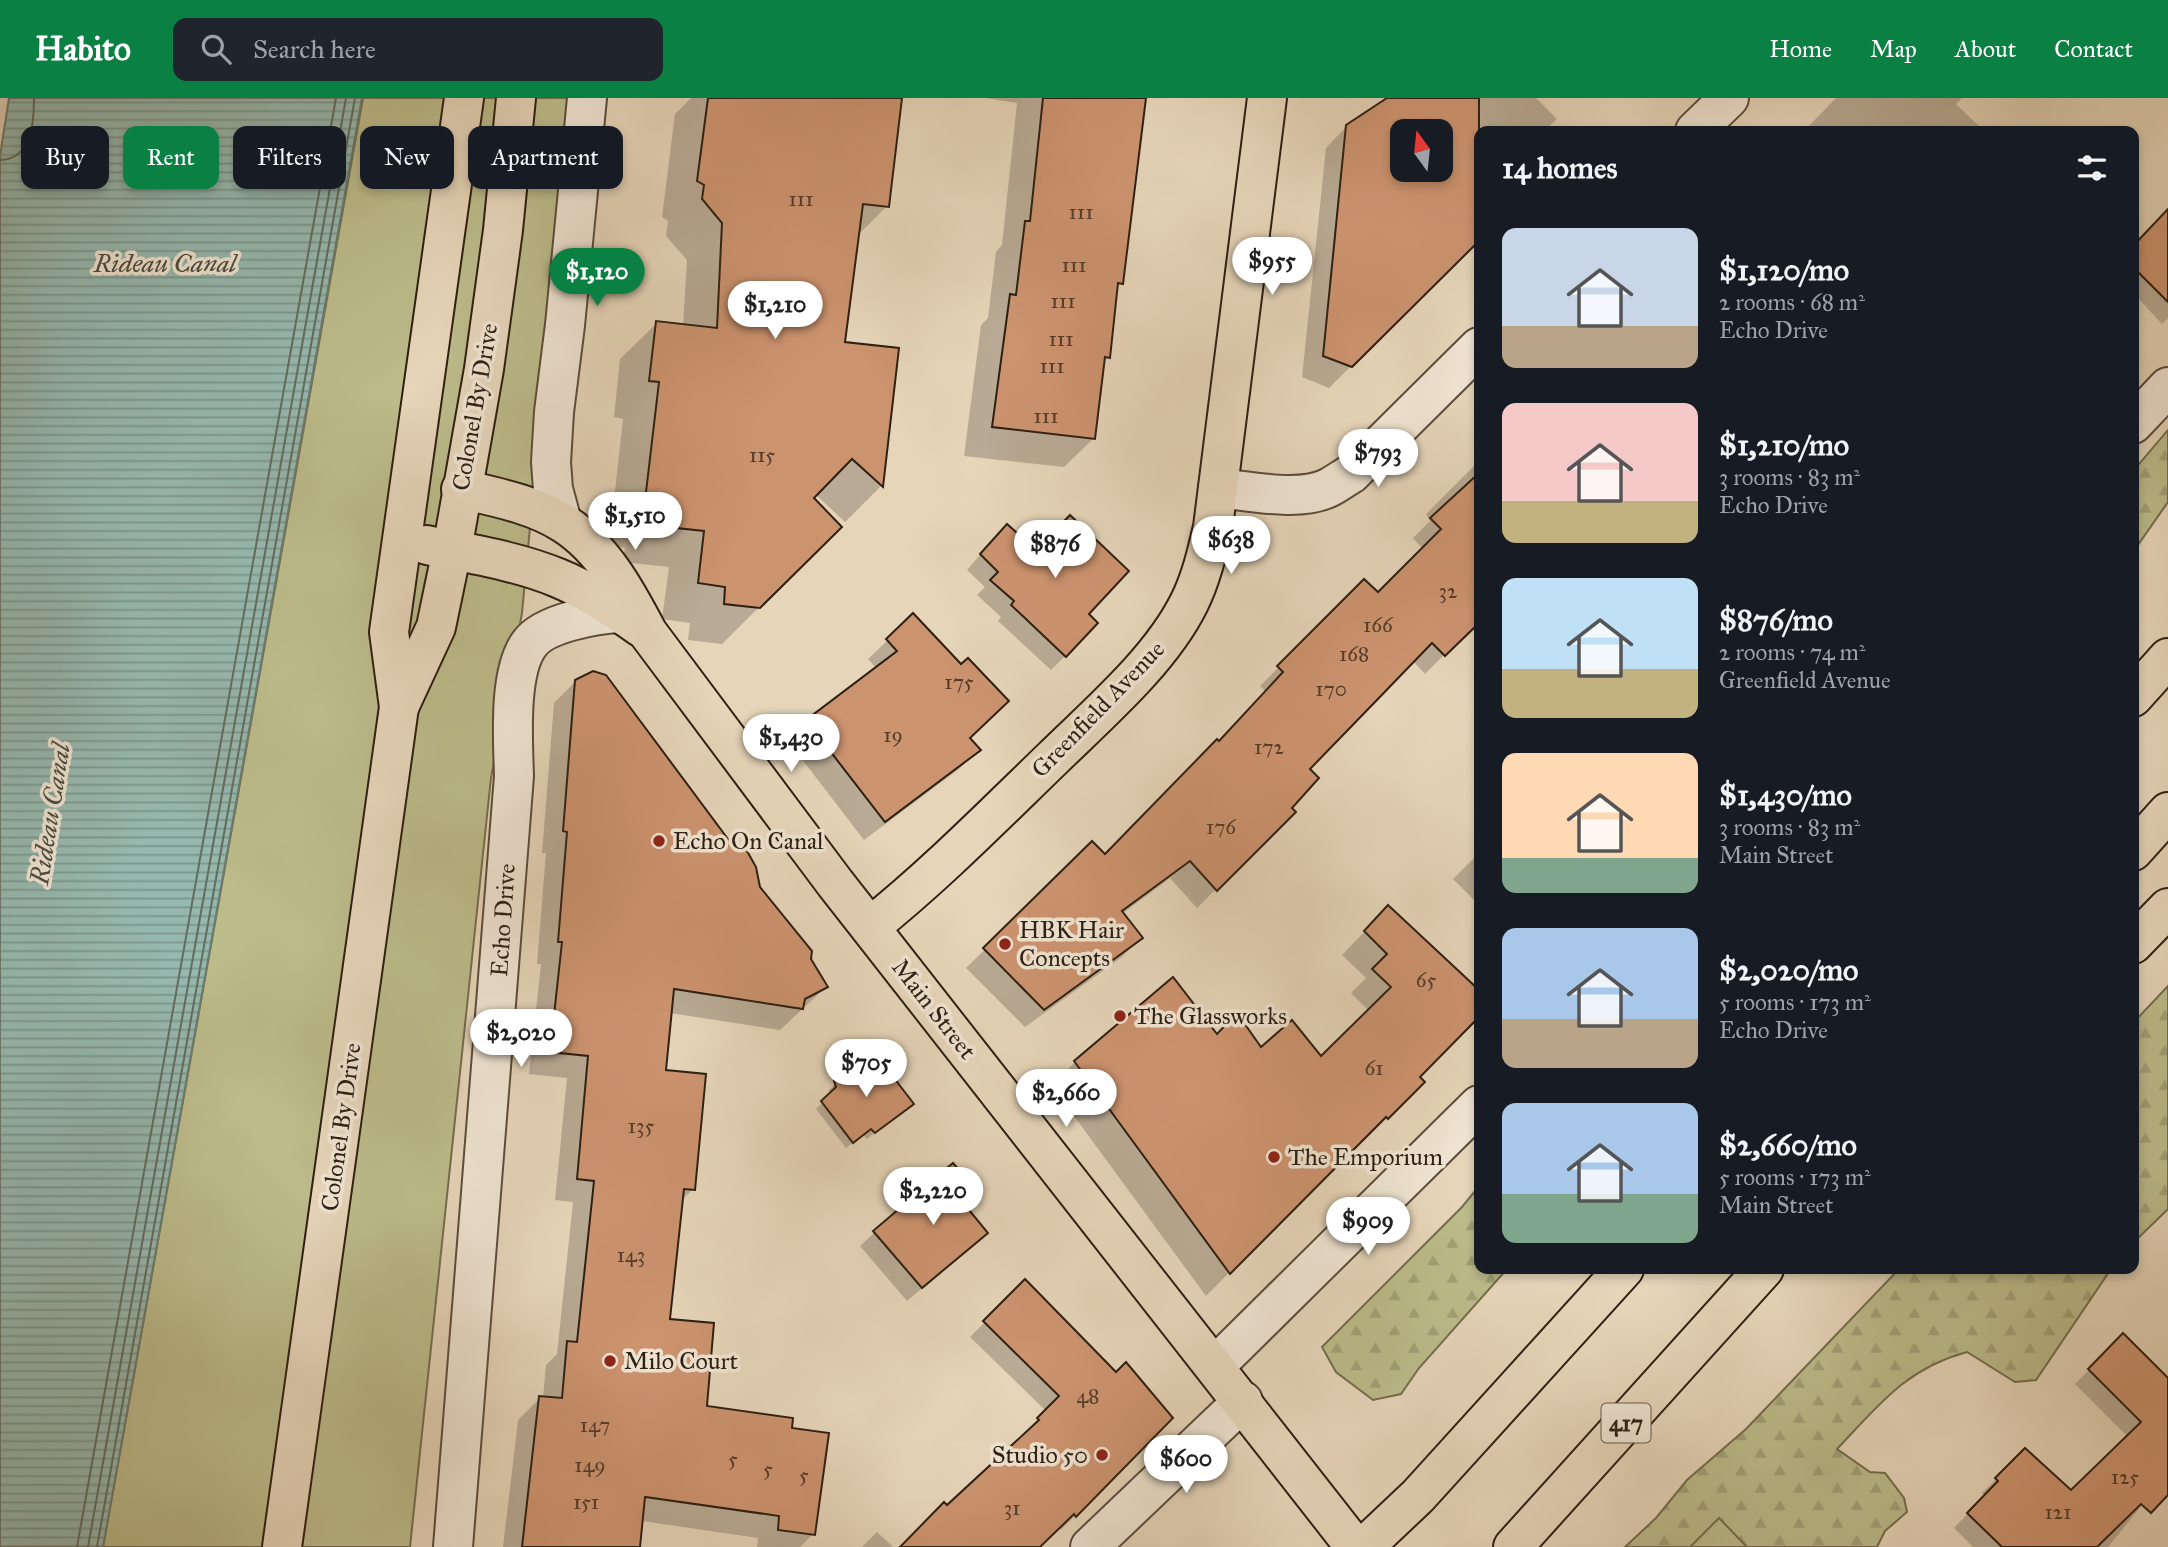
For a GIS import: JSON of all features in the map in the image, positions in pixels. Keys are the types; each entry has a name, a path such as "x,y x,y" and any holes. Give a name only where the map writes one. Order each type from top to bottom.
{"main road":[{"name":"Colonel By Drive","path":"400,707 389,632 464,98"},
{"name":"Colonel By Drive","path":"282,1547 400,707 436,627 452,550 488,341 503,230 516,98"},
{"name":"Greenfield Avenue","path":"870,928 925,883 1089,724 1142,668 1189,604 1203,567 1213,527 1267,98"},
{"name":"Main Street","path":"461,489 516,503 562,522 580,535 602,558 625,589 634,623"},
{"name":"Main Street","path":"401,541 515,563 560,578 634,623 1355,1547"},
{"path":"2139,690 2168,658"},
{"path":"2139,844 2168,812"},
{"path":"2139,938 2168,908"},
{"path":"1364,1547 1418,1496 1619,1274"},
{"name":"417","path":"1513,1547 1760,1274"},
{"path":"1738,1299 1767,1274"}],"street":[{"path":"562,522 553,489 552,437 587,98"},
{"path":"1700,126 1729,98"},
{"path":"1219,488 1281,494 1326,489 1351,474 1474,352"},
{"path":"2139,418 2168,387"},
{"name":"Echo Drive","path":"453,1547 514,776 512,726 522,658 530,641 552,628 578,618 634,623"},
{"path":"1215,1366 1474,1110"},
{"path":"1090,1547 1243,1401"}],"green space":[{"path":"363,98 570,98 567,126 468,126 468,189 562,189 522,613 491,778 410,1547 103,1547"},
{"path":"2168,430 2168,502 2139,543 2139,464"},
{"path":"2168,986 2168,1209 2139,1237 2139,1017"},
{"path":"1474,1192 1474,1274 1503,1274 1419,1368 1401,1394 1373,1400 1336,1372 1322,1347"},
{"path":"1894,1274 2108,1274 2036,1380 2015,1382 1967,1352 1945,1359 1926,1368 1895,1390 1837,1449 1870,1472 1885,1473 1904,1498 1907,1512 1885,1531 1877,1547 1625,1547 1656,1518 1687,1480 1746,1429"},
{"path":"1719,1518 1747,1547 1690,1547"}],"water":[{"name":"Rideau Canal","path":"9,98 362,98 346,188 346,126 233,126 233,189 346,189 103,1547 0,1547 0,156"}],"building":[{"path":"708,98 902,98 889,207 863,204 845,342 899,348 883,487 852,459 814,498 842,527 760,608 724,604 725,587 698,583 704,531 658,526 660,512 644,509 659,382 649,381 656,321 717,328 722,223 702,199 704,185 697,181"},
{"path":"1043,98 1146,98 1123,284 1118,283 1110,358 1105,357 1095,439 992,427 1010,294 1016,295 1025,221 1030,221"},
{"path":"1387,98 1479,98 1479,126 1474,126 1474,246 1352,367 1323,356 1346,125"},
{"path":"2168,209 2168,302 2139,273 2139,240"},
{"path":"1474,478 1474,628 1445,656 1432,643 1310,769 1319,778 1292,808 1296,812 1217,891 1190,861 1122,911 1143,938 1044,1010 983,948 1092,841 1105,854 1217,739 1219,741 1283,672 1277,666 1364,579 1378,592 1441,529 1430,518"},
{"path":"1070,515 1129,571 1089,614 1098,623 1066,657 1011,605 1014,601 990,580 998,572 980,554 1007,524 1036,550"},
{"path":"913,613 961,664 968,658 1009,701 970,738 981,750 885,822 806,720 897,651 886,639"},
{"path":"593,671 606,675 728,839 747,851 756,867 760,887 812,951 811,959 828,987 805,999 803,1009 674,989 666,1070 706,1074 695,1190 684,1189 670,1319 714,1323 707,1406 793,1418 792,1428 829,1433 815,1535 778,1530 779,1516 645,1497 640,1547 522,1547 539,1396 562,1398 567,1341 577,1342 594,1181 577,1179 588,1056 550,1052 562,942 558,942 567,832 563,831 575,680"},
{"path":"1388,905 1474,985 1474,1022 1420,1077 1425,1082 1388,1119 1386,1117 1230,1274 1074,1061 1173,977 1217,1034 1237,1013 1261,1047 1292,1020 1321,1056 1391,987 1372,969 1387,954 1364,931"},
{"path":"874,1052 914,1104 875,1133 871,1129 853,1143 821,1101 836,1087 834,1081"},
{"path":"953,1163 979,1193 965,1205 988,1233 922,1288 873,1231"},
{"path":"1025,1279 1116,1372 1126,1362 1173,1418 1076,1517 1074,1514 1040,1547 900,1547 944,1502 947,1505 1039,1420 1037,1418 1059,1396 983,1321"},
{"path":"2123,1333 2168,1378 2168,1495 2151,1513 2141,1504 2097,1547 2002,1547 1967,1513 1998,1481 1995,1478 2025,1448 2071,1490 2141,1422 2088,1369"}],"place":[{"name":"Echo On Canal","path":"659,841"},
{"name":"HBK Hair Concepts","path":"1005,944"},
{"name":"The Glassworks","path":"1120,1016"},
{"name":"The Emporium","path":"1274,1157"},
{"name":"Milo Court","path":"610,1361"},
{"name":"Studio 50","path":"1102,1455"}]}
